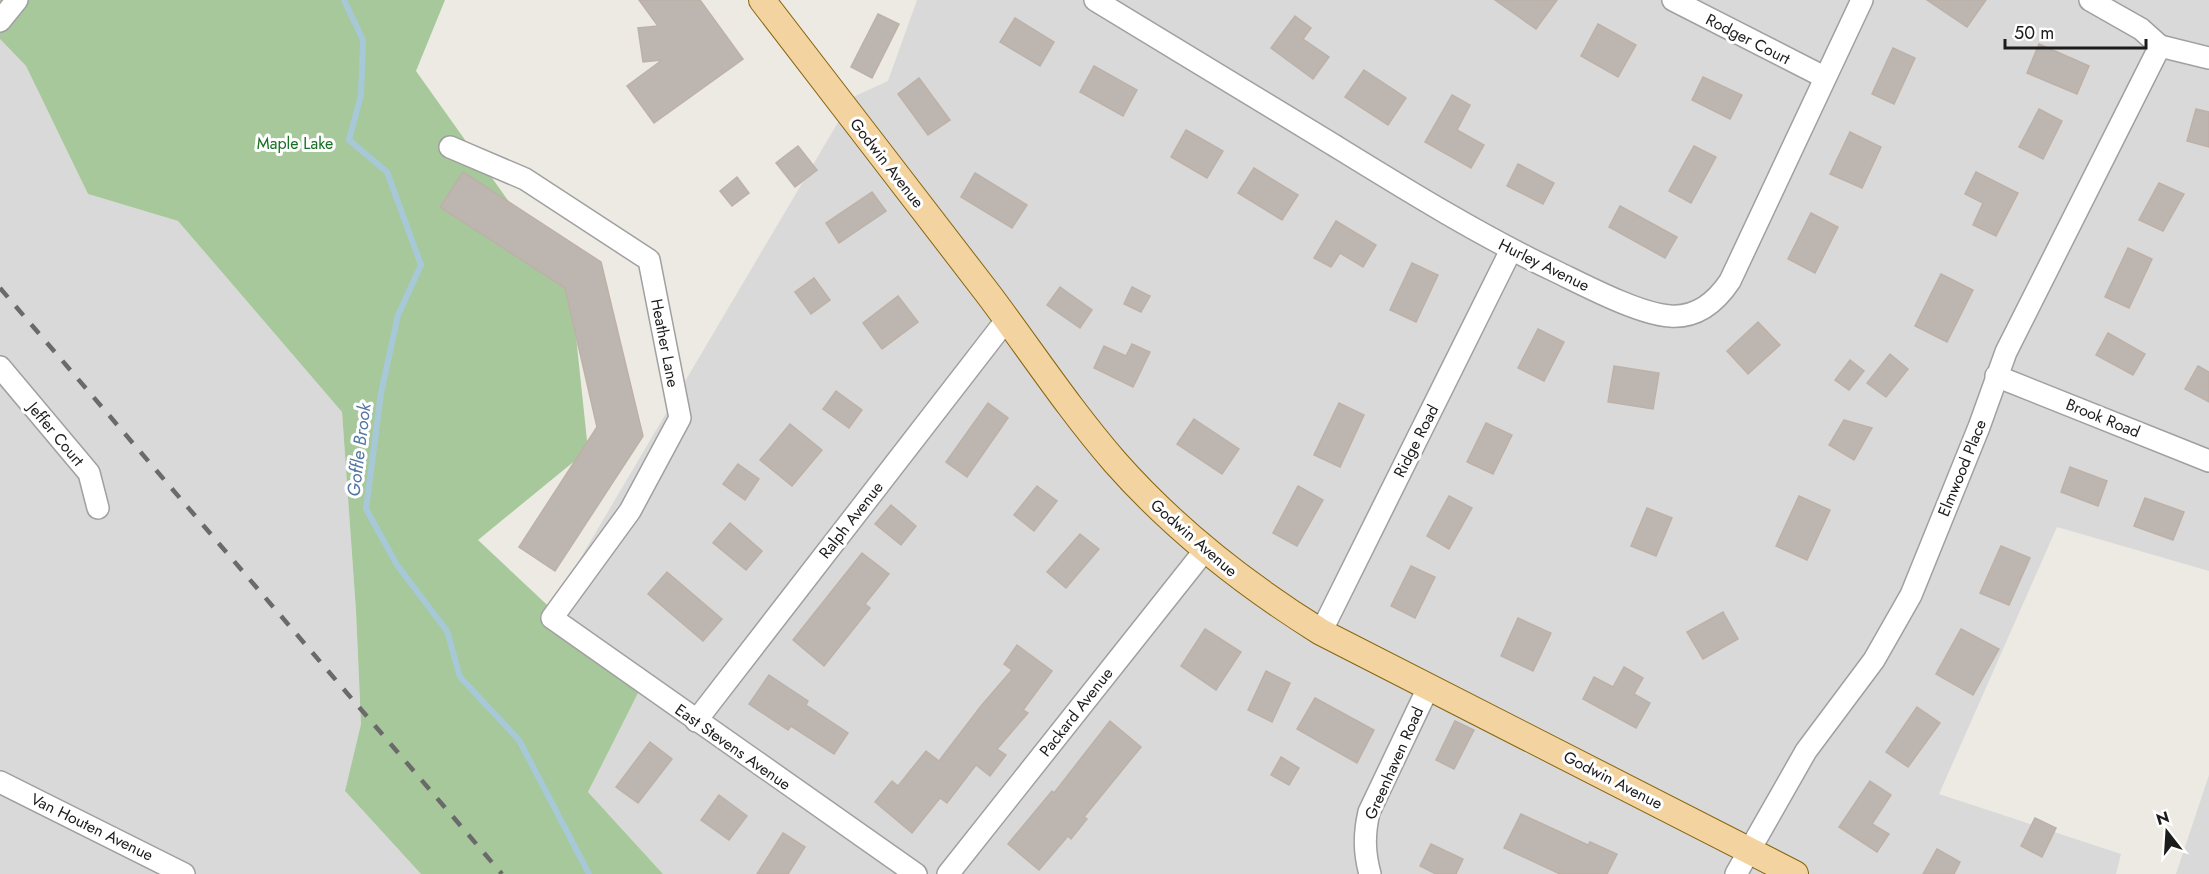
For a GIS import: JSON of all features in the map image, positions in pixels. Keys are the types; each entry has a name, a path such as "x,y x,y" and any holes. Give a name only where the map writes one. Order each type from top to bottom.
{"main road":[{"name":"Godwin Avenue","path":"762,0 1007,319 1068,404 1115,462 1164,514 1205,550 1273,602 1321,632 1749,848 1795,874"}],"street":[{"path":"0,21 17,0"},
{"name":"Rodger Court","path":"1673,0 1824,77"},
{"name":"Hurley Avenue","path":"1101,2 1433,207 1511,250 1579,283 1656,315 1673,317 1691,314 1707,307 1720,296 1730,281 1862,0"},
{"path":"2090,0 2141,29 2160,46 2209,58"},
{"name":"Elmwood Place","path":"1736,874 1806,751 1874,660 1911,595 1979,427 1996,376 2160,46"},
{"name":"Heather Lane","path":"450,147 525,178 649,260 680,418 630,511 552,618"},
{"name":"Ridge Road","path":"1321,632 1511,250"},
{"name":"Ralph Avenue","path":"696,721 1007,319"},
{"name":"Jeffer Court","path":"0,367 89,474 98,508"},
{"name":"Brook Road","path":"1996,376 2209,460"},
{"name":"Packard Avenue","path":"948,874 1205,550"},
{"name":"East Stevens Avenue","path":"552,618 916,874"},
{"name":"Greenhaven Road","path":"1370,874 1365,840 1369,812 1428,688"},
{"name":"Van Houten Avenue","path":"0,782 184,874"}],"shaded area":[{"path":"917,0 2209,0 2209,571 2057,527 1939,794 2121,854 2116,874 663,874 588,792 638,690 551,608 853,97 888,81"},
{"path":"0,39 26,66 88,194 178,221 342,412 356,611 361,724 345,791 421,874 0,874"},
{"path":"2209,775 2209,874 2176,874"}],"green space":[{"name":"Maple Lake","path":"0,0 445,0 416,71 571,289 588,450 478,540 639,691 588,792 663,874 421,874 345,791 361,724 356,611 342,412 178,221 88,194 26,66 0,39"}],"building":[{"path":"639,0 700,0 743,59 654,123 627,86 662,60 643,62 638,28 658,26"},
{"path":"1495,0 1557,0 1536,29"},
{"path":"1927,0 1986,0 1967,27"},
{"path":"878,14 899,24 872,78 851,67"},
{"path":"1295,16 1311,28 1303,39 1329,57 1313,79 1271,48"},
{"path":"1015,18 1054,42 1040,66 1000,42"},
{"path":"1598,24 1636,45 1618,77 1581,56"},
{"path":"2039,44 2089,66 2077,94 2027,73"},
{"path":"1893,48 1915,58 1894,104 1872,94"},
{"path":"1094,66 1137,90 1123,116 1080,92"},
{"path":"1364,70 1406,98 1388,125 1345,97"},
{"path":"1703,77 1742,95 1730,119 1692,100"},
{"path":"919,78 950,120 928,135 898,94"},
{"path":"1452,95 1470,105 1457,130 1484,145 1471,168 1425,142"},
{"path":"2039,109 2062,121 2043,159 2019,147"},
{"path":"2196,109 2209,112 2209,147 2187,141"},
{"path":"1186,130 1223,151 1207,178 1171,157"},
{"path":"1850,132 1881,147 1862,188 1830,174"},
{"path":"798,146 817,170 795,187 776,163"},
{"path":"1694,146 1716,157 1691,203 1669,191"},
{"path":"1518,164 1554,183 1543,204 1507,186"},
{"path":"1254,168 1298,195 1282,220 1238,193"},
{"path":"463,172 601,262 643,436 555,571 519,547 597,427 565,288 440,207"},
{"path":"1976,172 2018,193 1996,236 1973,225 1983,203 1965,194"},
{"path":"975,173 1027,205 1012,228 961,197"},
{"path":"737,177 749,193 732,206 720,191"},
{"path":"2159,183 2184,194 2163,231 2139,220"},
{"path":"872,192 886,211 839,243 826,223"},
{"path":"1620,206 1677,237 1665,258 1609,227"},
{"path":"1811,213 1838,227 1815,273 1788,259"},
{"path":"1336,221 1376,245 1363,267 1340,253 1331,267 1314,258"},
{"path":"2128,248 2152,259 2129,308 2105,297"},
{"path":"1412,263 1438,275 1416,322 1390,310"},
{"path":"1941,274 1973,290 1947,342 1915,326"},
{"path":"814,278 830,300 811,314 795,292"},
{"path":"1060,287 1092,310 1080,328 1047,305"},
{"path":"1132,287 1150,296 1141,312 1124,304"},
{"path":"898,296 918,322 882,349 863,323"},
{"path":"1758,322 1780,345 1748,374 1727,351"},
{"path":"1538,329 1564,342 1544,381 1518,368"},
{"path":"2108,333 2145,354 2133,375 2096,355"},
{"path":"1132,344 1150,352 1133,387 1094,368 1104,346 1126,356"},
{"path":"1890,354 1908,369 1886,397 1867,383"},
{"path":"1850,360 1864,371 1849,390 1835,380"},
{"path":"1614,366 1659,373 1653,409 1608,402"},
{"path":"2198,366 2209,372 2209,402 2185,389"},
{"path":"836,391 862,410 849,428 823,409"},
{"path":"988,403 1008,418 967,477 946,462"},
{"path":"1339,403 1364,415 1340,467 1314,455"},
{"path":"1194,419 1239,449 1222,474 1177,444"},
{"path":"1844,420 1872,428 1854,460 1829,445"},
{"path":"1486,423 1512,435 1493,474 1467,462"},
{"path":"790,424 822,450 792,486 760,460"},
{"path":"738,464 759,479 745,500 723,484"},
{"path":"2070,467 2107,481 2098,506 2061,492"},
{"path":"1037,486 1057,501 1034,531 1014,515"},
{"path":"1298,486 1323,500 1297,546 1273,533"},
{"path":"1449,496 1472,508 1449,549 1427,536"},
{"path":"1799,496 1830,510 1807,560 1776,546"},
{"path":"2145,498 2184,512 2173,540 2134,526"},
{"path":"891,505 916,526 901,545 875,524"},
{"path":"1647,508 1672,518 1656,556 1631,546"},
{"path":"730,523 762,551 746,570 713,543"},
{"path":"1080,534 1099,549 1066,588 1047,572"},
{"path":"2001,546 2030,558 2009,605 1980,593"},
{"path":"862,553 889,574 865,604 870,608 824,666 793,640"},
{"path":"1411,566 1435,577 1415,618 1391,606"},
{"path":"667,572 722,619 703,641 648,594"},
{"path":"1723,612 1738,639 1703,659 1687,632"},
{"path":"1518,618 1551,633 1533,671 1501,656"},
{"path":"1205,629 1241,652 1216,690 1181,666"},
{"path":"1961,629 1999,649 1973,695 1936,674"},
{"path":"1017,645 1052,671 1023,710 1028,713 997,749 1006,755 990,776 976,765 947,803 940,798 912,833 875,802 892,781 898,786 926,751 939,761 1012,670 1004,664"},
{"path":"1624,667 1643,678 1634,694 1650,703 1636,728 1583,699 1594,677 1613,687"},
{"path":"1266,671 1290,683 1272,722 1248,710"},
{"path":"769,675 808,701 806,705 848,733 834,754 791,726 788,730 749,704"},
{"path":"1315,698 1374,730 1357,763 1297,729"},
{"path":"1917,707 1940,723 1908,767 1886,752"},
{"path":"1110,721 1141,747 1084,817 1087,819 1071,839 1068,836 1039,870 1008,844 1052,791 1054,793"},
{"path":"1455,721 1474,730 1454,769 1436,760"},
{"path":"650,742 672,759 638,803 616,787"},
{"path":"1281,757 1299,768 1289,785 1271,775"},
{"path":"1870,781 1891,795 1872,824 1889,834 1877,852 1839,827"},
{"path":"719,795 747,816 729,840 701,820"},
{"path":"1521,814 1588,845 1590,842 1617,854 1607,874 1560,874 1504,848"},
{"path":"2035,818 2056,828 2042,857 2021,846"},
{"path":"783,833 805,847 788,874 757,874"},
{"path":"1431,844 1463,859 1456,874 1436,874 1420,866"},
{"path":"1937,849 1960,862 1954,874 1923,874"}],"waterway":[{"name":"Goffle Brook","path":"344,0 363,40 361,95 349,140 387,172 421,265 398,315 381,393 366,509 397,565 447,631 460,677 519,740 589,874"}],"railway":[{"path":"0,288 502,874"}]}
